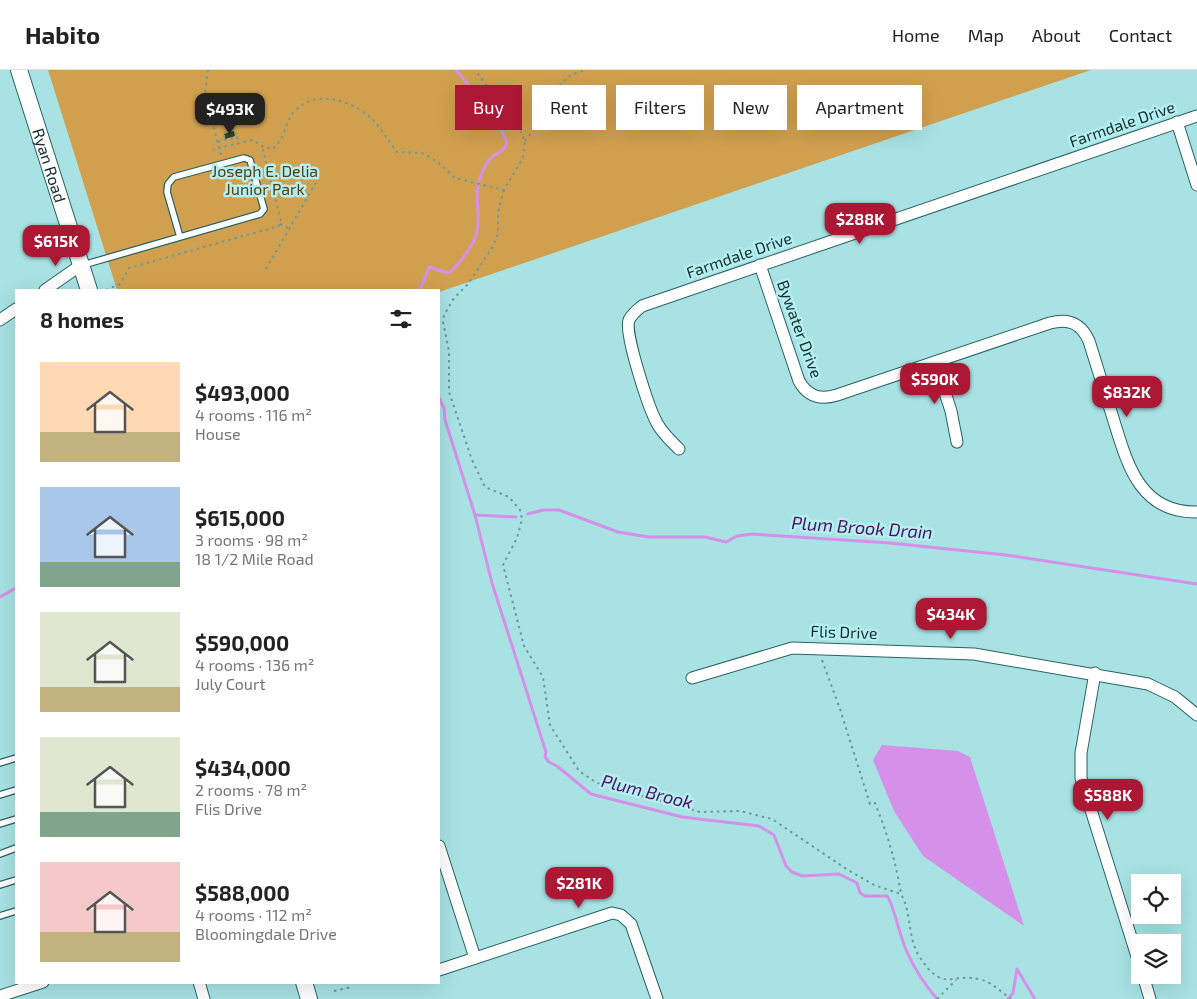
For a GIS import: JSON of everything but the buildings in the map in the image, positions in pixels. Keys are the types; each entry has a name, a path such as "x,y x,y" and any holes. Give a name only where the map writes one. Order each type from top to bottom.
{"main road":[{"name":"Ryan Road","path":"19,70 89,289"},
{"path":"305,984 309,999"}],"street":[{"name":"Farmdale Drive","path":"678,449 663,432 652,414 627,328 634,312 649,303 1197,116"},
{"path":"1177,122 1197,185"},
{"path":"47,289 81,265"},
{"name":"Bywater Drive","path":"760,265 800,381 803,388 813,396 829,398 1050,323 1060,320 1075,322 1081,327 1089,341 1124,454 1136,481 1163,505 1176,510 1197,512"},
{"path":"0,320 15,310"},
{"path":"935,362 951,412 957,442"},
{"name":"Flis Drive","path":"692,678 780,650 822,648 974,654 1095,673 1148,684 1175,697 1197,715"},
{"path":"1095,673 1081,753 1081,778 1131,937"},
{"path":"440,849 475,958"},
{"path":"440,970 612,913 621,915 631,924 657,999"},
{"path":"0,996 37,984"},
{"path":"199,984 204,999"},
{"path":"1146,984 1150,999"}],"lane":[{"path":"81,265 180,237 260,214 264,209 250,160 244,158 174,176 168,184 167,192 180,237"},
{"path":"0,763 15,758"},
{"path":"0,795 15,790"},
{"path":"0,824 15,819"},
{"path":"0,854 15,848"},
{"path":"0,885 15,880"},
{"path":"0,916 15,911"}],"path":[{"path":"208,70 205,93 219,148"},
{"path":"476,70 520,128 526,141 524,158 504,190 498,213 498,234 492,248 468,284 454,298 444,315 443,330 449,351 449,392 472,460 486,487 509,497 520,510 522,519 516,538 502,565 524,646 543,677 550,726 554,735 578,771 597,782 650,800 666,801 700,812 740,810 772,819 848,870 874,885 900,894"},
{"path":"526,141 535,130 556,92 570,76 584,70"},
{"path":"213,150 252,140 262,146 272,148 278,144 292,114 303,104 316,98 335,99 366,114 397,152 422,153 438,162 455,178 504,190"},
{"path":"236,132 238,144"},
{"path":"224,135 225,140"},
{"path":"218,142 237,137"},
{"path":"266,269 318,179"},
{"path":"280,224 288,228"},
{"path":"822,648 822,660 840,709 870,804 875,803 897,865 900,894 906,908 910,939 919,957 932,974 941,980 982,980 1011,999"},
{"path":"937,999 956,980"},
{"path":"334,991 351,987"}],"green space":[{"name":"Joseph E. Delia Junior Park","path":"48,70 1091,70 922,128 922,85 797,85 797,130 915,130 440,292 440,289 117,289"}],"shaded area":[{"path":"882,745 958,751 970,757 1024,926 923,856 894,811 873,760"}],"waterway":[{"path":"420,289 429,267 448,273 457,266 472,244 478,224 477,195 481,175 490,159 501,151 507,143 496,118 456,70"},
{"name":"Plum Brook","path":"440,400 475,515 492,583 546,752 545,757 549,762 557,766 591,794 682,817 759,826 774,835 786,866 792,872 802,876 839,874 857,883 860,893 865,896 887,896 910,958 937,999"},
{"name":"Plum Brook Drain","path":"528,514 543,510 559,510 618,532 649,537 705,537 726,542 737,536 752,534 890,543 1006,555 1197,584"},
{"name":"Plum Brook Drain","path":"475,515 516,517"},
{"name":"Plum Brook","path":"0,597 15,589"},
{"name":"Plum Brook","path":"1008,999 1013,993 1017,969 1035,999"}]}
